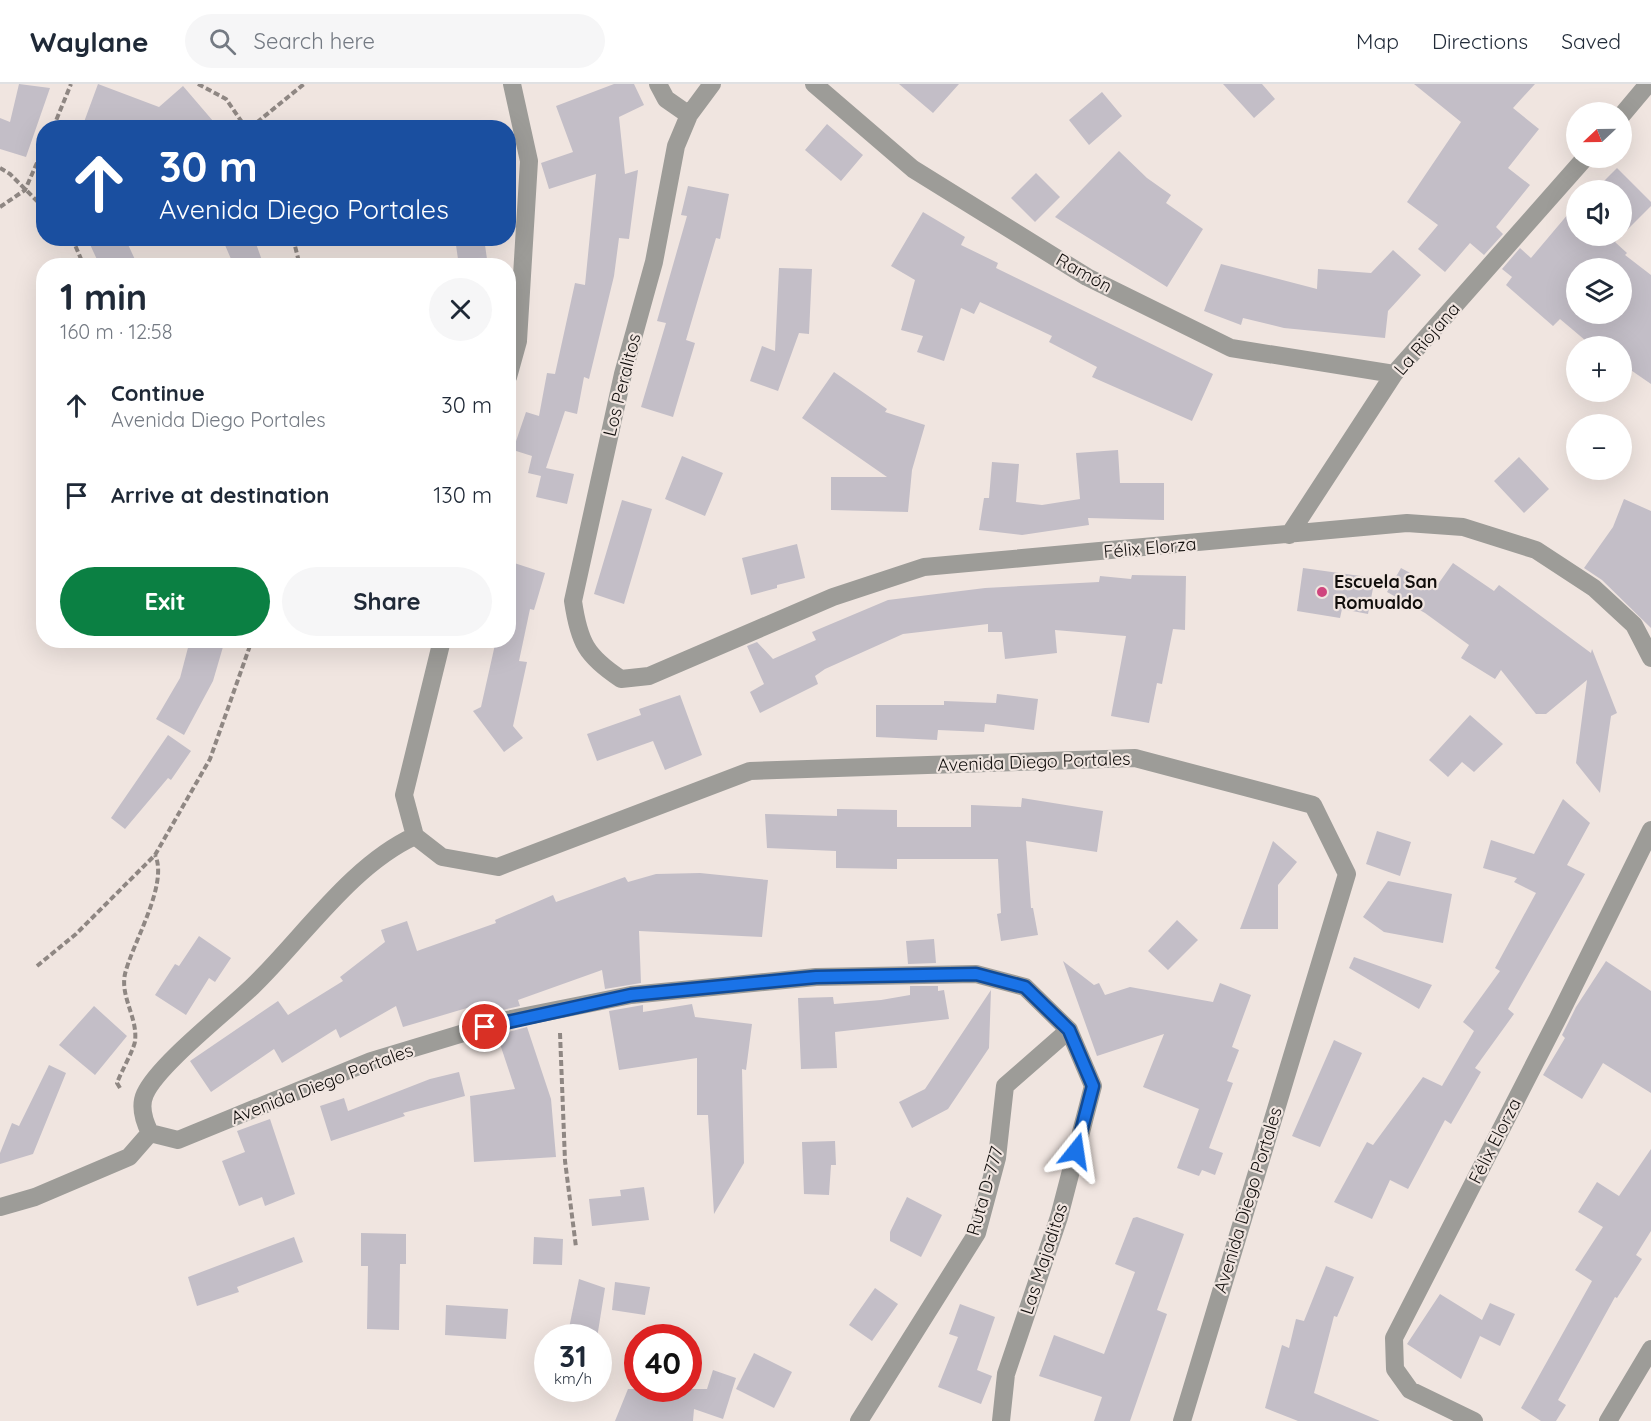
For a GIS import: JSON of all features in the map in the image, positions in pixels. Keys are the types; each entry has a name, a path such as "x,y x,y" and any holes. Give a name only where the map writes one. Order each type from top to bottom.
{"street":[{"path":"512,84 529,160 516,348"},
{"path":"658,84 666,99 689,114"},
{"name":"Los Peralitos","path":"621,679 597,663 578,632 573,601 623,374 654,262 676,146 689,114 712,84"},
{"name":"Ramón","path":"814,84 913,169 1087,276 1231,348 1394,374"},
{"path":"1632,103 1648,84"},
{"name":"La Riojana","path":"1289,535 1394,374 1576,168"},
{"name":"Félix Elorza","path":"621,679 649,676 833,597 924,567 1418,524 1462,526 1536,550 1594,588 1634,625 1651,658"},
{"path":"0,1208 35,1197 129,1157 150,1133 145,1122 144,1096 170,1063 253,986 334,899 385,854 415,836 404,795 440,648"},
{"name":"Avenida Diego Portales","path":"415,836 442,857 498,867 750,771 1135,758 1313,806 1347,874 1182,1421"},
{"name":"Félix Elorza","path":"1474,1421 1410,1390 1395,1369 1394,1338 1558,1018 1651,830"},
{"name":"Avenida Diego Portales","path":"150,1133 177,1140 371,1061 507,1020 631,995 816,977 976,974 1025,987 1069,1030"},
{"name":"Ruta D-777","path":"859,1421 977,1233 997,1158 1005,1086 1069,1030"},
{"name":"Las Majaditas","path":"1001,1421 1006,1374 1059,1217 1093,1086 1069,1030"},
{"path":"1608,1421 1651,1349"}],"path":[{"path":"56,120 70,84"},
{"path":"198,84 226,99 240,120"},
{"path":"260,120 304,84"},
{"path":"0,207 25,189 36,165"},
{"path":"0,168 10,174 36,200"},
{"path":"37,966 76,934 155,855 210,759 249,648"},
{"path":"144,1096 125,1095 117,1083 122,1067 135,1044 135,1024 125,993 125,975 139,941 154,890 158,861 155,855"},
{"path":"557,1010 566,1161 576,1247"}],"building":[{"path":"19,84 50,88 39,120 36,120 36,128 26,157 0,149 0,118 10,122"},
{"path":"98,84 159,107 183,86 212,120 85,120"},
{"path":"614,84 634,84 644,105 619,117 625,174 638,170 629,239 619,238 614,276 589,379 584,377 577,414 565,411 546,468 574,474 567,504 536,497 541,476 528,473 532,456 516,451 516,441 526,412 539,416 547,373 555,374 575,283 585,285 596,174 549,189 541,163 573,152 556,106"},
{"path":"899,84 959,84 933,113"},
{"path":"1223,84 1262,84 1275,99 1254,118"},
{"path":"1414,84 1535,84 1513,108 1539,129 1508,168 1530,185 1496,227 1503,234 1484,255 1470,243 1445,272 1418,249 1438,225 1407,202 1461,122"},
{"path":"1102,92 1122,116 1089,145 1069,120"},
{"path":"827,124 863,155 841,181 805,150"},
{"path":"1119,151 1147,178 1171,195 1166,203 1203,229 1167,287 1055,217"},
{"path":"1617,168 1629,180 1605,180"},
{"path":"1036,173 1060,197 1035,222 1011,198"},
{"path":"1632,183 1651,202 1651,206 1632,225"},
{"path":"688,186 729,194 720,239 716,238 686,340 695,343 673,417 641,407 666,323 657,321 687,216 681,215"},
{"path":"923,212 965,237 961,245 998,263 996,268 1213,374 1192,421 1092,377 1097,367 1049,342 1052,336 980,302 974,314 961,308 944,361 917,352 923,336 901,330 915,280 891,266"},
{"path":"1566,216 1566,246 1619,246 1627,253 1625,255 1629,258 1566,258 1566,324 1632,324 1632,260 1651,275 1651,384 1632,371 1632,336 1580,336 1560,319 1553,326 1506,285 1512,277 1502,269 1520,248 1531,258"},
{"path":"91,246 129,246 134,258 96,258"},
{"path":"225,246 257,246 261,258 231,258"},
{"path":"456,246 485,246 487,258 458,258"},
{"path":"1393,250 1421,275 1388,311 1385,338 1284,328 1243,318 1241,325 1204,311 1221,264 1317,289 1318,269 1371,273"},
{"path":"779,268 812,269 809,334 799,333 778,391 750,381 762,346 775,351"},
{"path":"834,372 887,409 885,412 925,425 912,470 908,512 831,510 831,477 887,477 802,418"},
{"path":"1118,450 1120,483 1164,483 1164,520 1088,518 1089,525 1022,535 979,530 984,498 989,498 992,462 1019,464 1016,502 1042,505 1080,499 1076,453"},
{"path":"682,456 723,473 705,516 665,499"},
{"path":"1519,457 1549,489 1524,513 1494,481"},
{"path":"1624,499 1651,511 1651,628 1602,580 1584,568 1613,527"},
{"path":"622,500 652,509 624,604 594,594"},
{"path":"797,544 805,578 751,595 742,558"},
{"path":"1453,563 1494,591 1499,585 1591,653 1592,649 1617,713 1611,716 1600,793 1576,763 1587,680 1546,714 1536,714 1501,670 1495,679 1461,658 1469,645 1425,613 1387,592 1401,568 1436,587"},
{"path":"516,564 545,573 534,610 530,609 519,661 527,662 513,726 523,738 504,752 473,711 481,707 494,648 516,648"},
{"name":"Escuela San Romualdo","path":"1303,568 1375,578 1368,614 1342,609 1340,618 1297,611"},
{"path":"1132,575 1186,576 1185,630 1173,629 1162,684 1157,683 1149,723 1111,716 1126,636 1055,630 1057,653 1005,659 1002,632 988,632 988,624 903,634 825,669 815,676 818,684 760,713 750,692 764,684 747,646 757,642 773,659 816,640 812,632 888,600 985,588 1099,582 1100,576 1131,579"},
{"path":"188,648 223,648 213,681 184,735 156,719 180,678"},
{"path":"997,694 1038,699 1034,730 985,724 984,732 938,730 937,740 876,737 876,705 944,705 944,701 996,703"},
{"path":"680,695 702,755 665,770 653,741 597,761 587,734 641,715 639,709"},
{"path":"1470,715 1503,744 1474,772 1462,762 1448,777 1429,760"},
{"path":"168,735 191,751 171,780 168,778 125,829 111,818"},
{"path":"1022,798 1103,811 1097,852 1026,841 1031,908 1033,908 1038,935 1001,941 997,914 1001,913 998,859 897,859 897,869 836,868 836,851 767,848 765,814 837,816 837,809 897,810 897,827 971,827 971,805 1021,807"},
{"path":"1563,799 1590,823 1567,865 1585,874 1508,1009 1514,1014 1475,1068 1481,1072 1451,1124 1445,1120 1408,1189 1390,1180 1372,1219 1334,1202 1367,1142 1373,1145 1423,1077 1442,1086 1474,1031 1463,1022 1500,971 1495,968 1536,893 1514,882 1517,878 1483,868 1491,840 1534,854"},
{"path":"1377,831 1411,842 1400,876 1366,864"},
{"path":"1273,841 1297,862 1278,885 1278,929 1240,929"},
{"path":"700,873 768,880 762,937 639,931 641,983 605,989 602,970 518,1000 520,1006 490,1013 487,1002 403,1027 396,1006 340,1038 336,1029 282,1063 274,1049 211,1092 190,1061 278,1001 288,1015 343,981 340,977 385,942 381,930 407,921 417,951 496,923 495,920 553,895 556,902 625,877 628,882 656,874"},
{"path":"1388,881 1452,894 1443,943 1384,932 1363,917"},
{"path":"1177,920 1198,940 1168,970 1148,951"},
{"path":"199,936 231,958 215,982 209,978 186,1015 155,995 175,964 179,966"},
{"path":"934,939 936,963 908,964 906,941"},
{"path":"1354,957 1432,985 1419,1009 1349,968"},
{"path":"1063,961 1094,985 1099,983 1105,995 1130,987 1213,1002 1220,983 1251,995 1232,1047 1239,1050 1227,1081 1233,1083 1209,1148 1223,1153 1215,1175 1202,1170 1199,1176 1177,1168 1199,1109 1143,1087 1164,1034 1097,1056"},
{"path":"1606,961 1651,991 1651,1093 1603,1063 1582,1099 1543,1075 1565,1038 1562,1035 1576,1007"},
{"path":"910,986 938,986 938,991 944,990 949,1019 835,1032 837,1068 801,1069 798,998 833,997 834,1004 881,1000 910,995"},
{"path":"991,990 989,1048 948,1109 912,1128 899,1102 925,1089"},
{"path":"692,1004 695,1017 752,1024 746,1070 742,1069 744,1163 714,1214 708,1115 697,1115 697,1058 619,1070 609,1011 643,1005 643,1012"},
{"path":"94,1006 127,1036 95,1075 59,1045"},
{"path":"527,1027 551,1099 556,1157 474,1162 470,1096 515,1089 497,1035"},
{"path":"1334,1040 1362,1053 1320,1147 1292,1136"},
{"path":"49,1065 66,1073 33,1154 0,1164 0,1153 12,1123 19,1126"},
{"path":"459,1072 465,1096 403,1113 405,1116 331,1141 320,1106 344,1098 348,1111 430,1079"},
{"path":"270,1119 295,1194 265,1206 262,1197 239,1206 222,1161 245,1152 237,1131"},
{"path":"835,1141 836,1165 831,1165 829,1195 804,1194 802,1142"},
{"path":"1651,1149 1651,1231 1636,1255 1642,1259 1617,1298 1615,1297 1558,1400 1566,1405 1556,1421 1541,1421 1521,1408 1592,1281 1575,1270 1603,1227 1578,1212 1597,1182 1619,1196"},
{"path":"644,1187 649,1220 592,1226 589,1199 621,1196 620,1190"},
{"path":"907,1197 942,1215 921,1257 890,1241 890,1232"},
{"path":"1137,1217 1184,1234 1157,1310 1167,1314 1130,1421 1094,1421 1102,1397 1039,1376 1054,1335 1104,1354 1135,1272 1115,1264 1133,1218"},
{"path":"361,1233 406,1234 406,1264 400,1264 399,1330 367,1329 368,1266 361,1266"},
{"path":"294,1237 303,1262 237,1287 239,1292 197,1306 188,1277"},
{"path":"534,1237 563,1239 562,1265 533,1264"},
{"path":"1326,1266 1354,1277 1337,1317 1334,1316 1314,1393 1380,1421 1298,1421 1265,1408 1282,1345 1289,1348 1296,1319 1304,1321"},
{"path":"579,1279 605,1288 599,1324 570,1324"},
{"path":"615,1282 650,1287 645,1315 612,1310"},
{"path":"875,1288 898,1304 872,1341 849,1325"},
{"path":"1440,1294 1482,1320 1490,1303 1515,1314 1500,1346 1480,1336 1461,1379 1407,1344"},
{"path":"960,1304 995,1317 977,1370 992,1376 981,1404 938,1387 958,1337 949,1334"},
{"path":"446,1305 508,1309 506,1339 445,1335"},
{"path":"754,1353 792,1372 774,1408 736,1389"},
{"path":"713,1370 736,1378 723,1419 694,1409 693,1421 615,1421 624,1399 624,1402 702,1402 702,1389 707,1389"}],"place":[{"name":"Escuela San Romualdo","path":"1322,592"}],"route":[{"path":"485,1027 507,1020 631,995 816,977 976,974 1025,987 1069,1030 1093,1086 1076,1151"}]}
